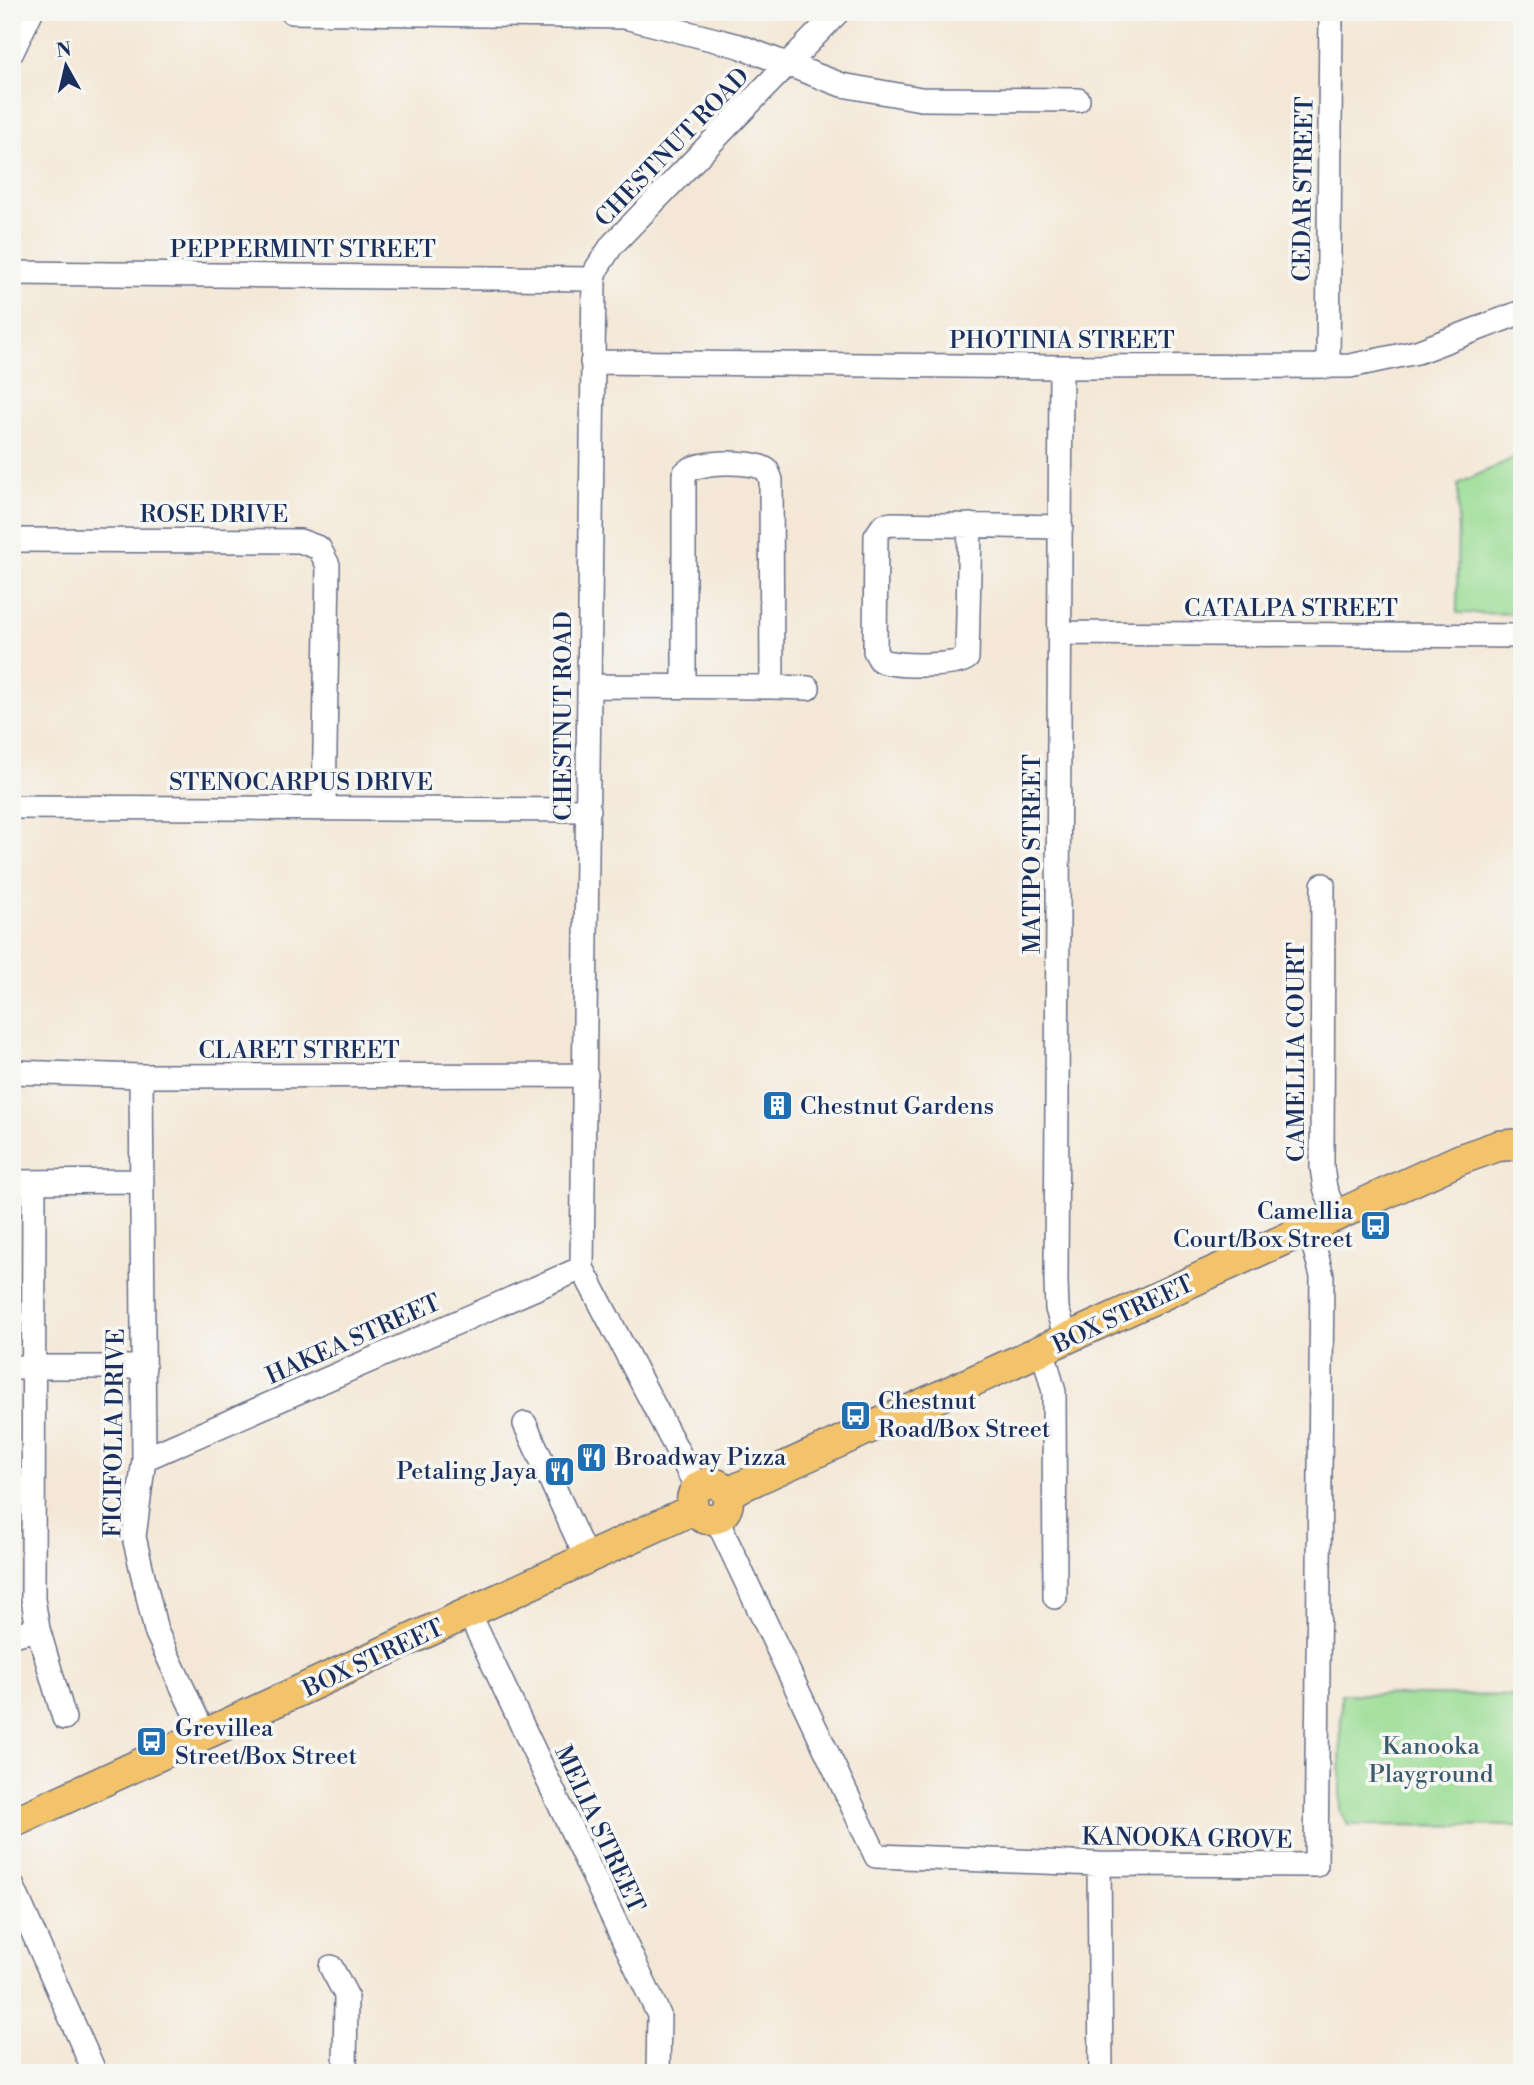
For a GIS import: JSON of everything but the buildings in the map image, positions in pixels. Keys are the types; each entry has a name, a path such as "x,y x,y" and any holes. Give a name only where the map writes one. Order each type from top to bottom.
{"main road":[{"name":"BOX STREET","path":"12,1824 1309,1228 1480,1151 1522,1144"},
{"path":"12,1824 12,1844"}],"street":[{"path":"12,52 31,12"},
{"path":"292,12 625,17 739,46 842,85 921,99 1078,100"},
{"name":"CHESTNUT ROAD","path":"709,1502 582,1268 594,279 597,268 612,245 838,12"},
{"name":"CEDAR STREET","path":"1328,367 1331,12"},
{"name":"PEPPERMINT STREET","path":"12,274 594,279"},
{"name":"PHOTINIA STREET","path":"592,362 1328,367 1395,358 1522,312"},
{"name":"MATIPO STREET","path":"1055,1597 1054,1392 1062,367"},
{"path":"684,686 684,474 698,464 755,464 767,470 771,480 772,687"},
{"path":"970,525 967,658 955,663 895,664 880,660 875,651 878,531 891,524 970,525 1061,527"},
{"name":"ROSE DRIVE","path":"12,540 300,541 319,548 328,565 324,808"},
{"name":"CATALPA STREET","path":"1060,633 1522,636"},
{"path":"590,686 808,688"},
{"name":"STENOCARPUS DRIVE","path":"12,807 589,810"},
{"name":"CAMELLIA COURT","path":"1323,886 1322,1167 1325,1188 1336,1216"},
{"name":"CLARET STREET","path":"12,1072 141,1076 586,1075"},
{"name":"FICIFOLIA DRIVE","path":"141,1076 144,1459 134,1537 156,1632 205,1736"},
{"path":"64,1718 37,1629 33,1599 23,1367 23,1182 142,1181"},
{"name":"KANOOKA GROVE","path":"709,1502 876,1856 1099,1864 1316,1866 1322,1276 1309,1228"},
{"name":"HAKEA STREET","path":"144,1459 582,1268"},
{"path":"23,1367 144,1367"},
{"path":"525,1424 587,1559"},
{"name":"MELIA STREET","path":"469,1613 659,2015 658,2073"},
{"path":"12,1635 37,1629"},
{"path":"1099,1864 1101,2073"},
{"path":"12,1885 95,2073"},
{"path":"331,1967 346,1995 345,2073"}],"green space":[{"path":"1522,454 1522,614 1457,613 1458,484"},
{"name":"Kanooka Playground","path":"1341,1694 1522,1696 1522,1826 1348,1825 1340,1811"}],"place":[{"name":"Chestnut Gardens","path":"777,1106"},
{"name":"Camellia Court/Box Street","path":"1376,1225"},
{"name":"Chestnut Road/Box Street","path":"855,1415"},
{"name":"Broadway Pizza","path":"592,1457"},
{"name":"Petaling Jaya","path":"560,1471"},
{"name":"Grevillea Street/Box Street","path":"152,1742"}]}
